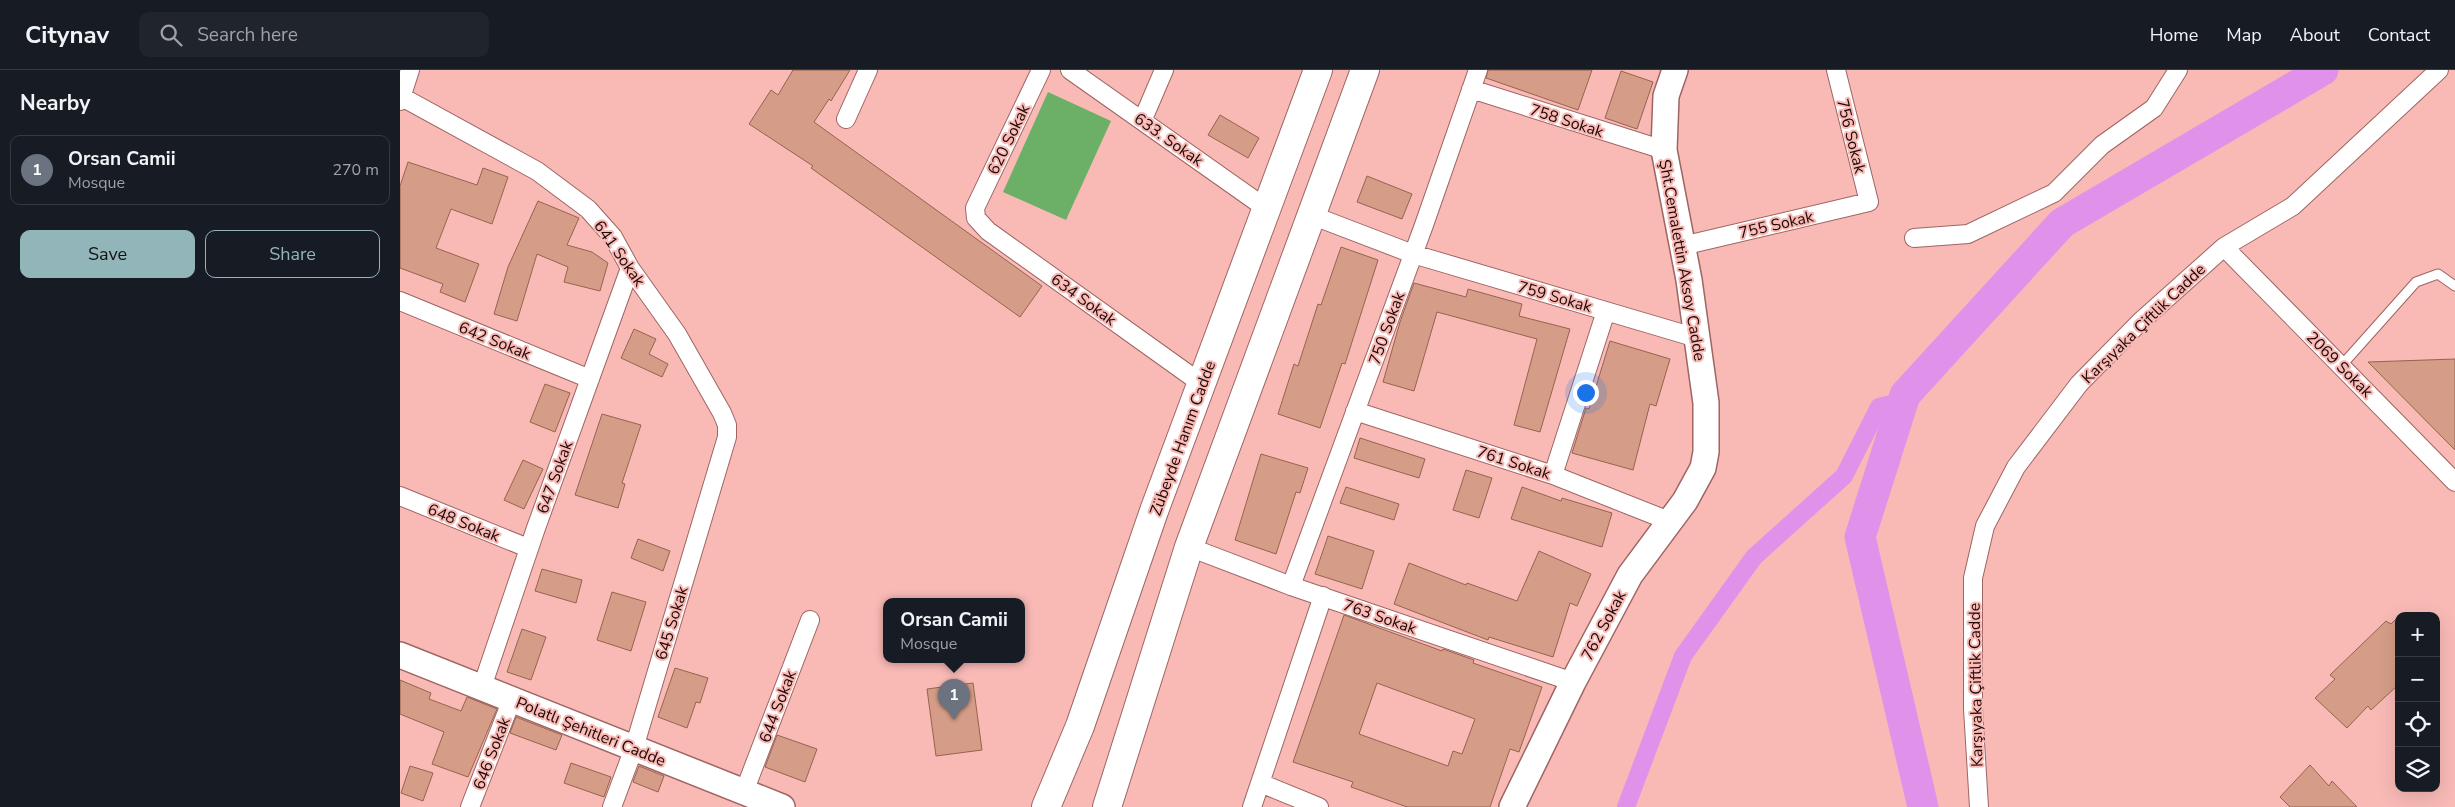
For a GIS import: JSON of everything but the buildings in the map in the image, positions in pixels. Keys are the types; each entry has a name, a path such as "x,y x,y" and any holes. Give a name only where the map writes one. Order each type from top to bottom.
{"highway":[{"name":"Zübeyde Hanım Cadde","path":"1046,807 1080,726 1154,511 1318,70"},
{"path":"1107,807 1189,547 1365,70"}],"street":[{"path":"400,98 410,70"},
{"path":"846,119 868,70"},
{"name":"620 Sokak","path":"975,208 1041,70"},
{"name":"633. Sokak","path":"1070,70 1143,119 1267,209"},
{"path":"1143,119 1164,70"},
{"name":"750 Sokak","path":"1291,586 1413,254 1478,70"},
{"name":"Şht.Cemalettin Aksoy Cadde","path":"1675,70 1666,96 1664,150 1697,338 1706,403 1706,452"},
{"name":"756 Sokak","path":"1836,70 1869,202"},
{"path":"1914,238 1968,234 2054,193 2102,145 2154,108 2178,70"},
{"name":"Karşıyaka Çiftlik Cadde","path":"1979,807 1972,709 1973,578 1984,526 2016,467 2079,384 2140,322 2224,247 2294,206 2439,70"},
{"name":"758 Sokak","path":"1471,89 1664,150"},
{"name":"641 Sokak","path":"400,98 537,171 588,209 612,238 630,268 677,334 722,413 727,425 727,437"},
{"name":"755 Sokak","path":"1682,246 1869,202"},
{"name":"634 Sokak","path":"975,208 976,218 988,231 1202,384"},
{"name":"759 Sokak","path":"1311,215 1413,254 1697,338"},
{"name":"2069 Sokak","path":"2224,247 2455,482"},
{"name":"647 Sokak","path":"482,687 528,548 630,268"},
{"name":"642 Sokak","path":"400,301 590,379"},
{"path":"1553,475 1606,311"},
{"name":"761 Sokak","path":"1355,411 1553,475 1669,521"},
{"name":"645 Sokak","path":"612,807 634,748 727,437"},
{"name":"762 Sokak","path":"1512,807 1573,682 1630,575 1685,500 1703,468 1706,452"},
{"name":"648 Sokak","path":"400,496 528,548"},
{"name":"763 Sokak","path":"1189,547 1291,586 1573,682"},
{"path":"1252,807 1323,596"},
{"name":"644 Sokak","path":"764,802 810,620"},
{"name":"Polatlı Şehitleri Cadde","path":"400,655 764,802"},
{"name":"646 Sokak","path":"470,807 512,699"},
{"path":"1260,784 1319,807"}],"lane":[{"path":"2342,365 2416,282 2438,274 2455,286"}],"green space":[{"path":"1048,92 1111,121 1066,220 1003,192"}],"waterway":[{"path":"1923,807 1860,537 1905,395 2062,223 2323,70"},
{"path":"1626,807 1683,656 1754,557 1844,476 1879,407 1904,401"}],"place":[{"name":"Orsan Camii","path":"954,720"}]}
